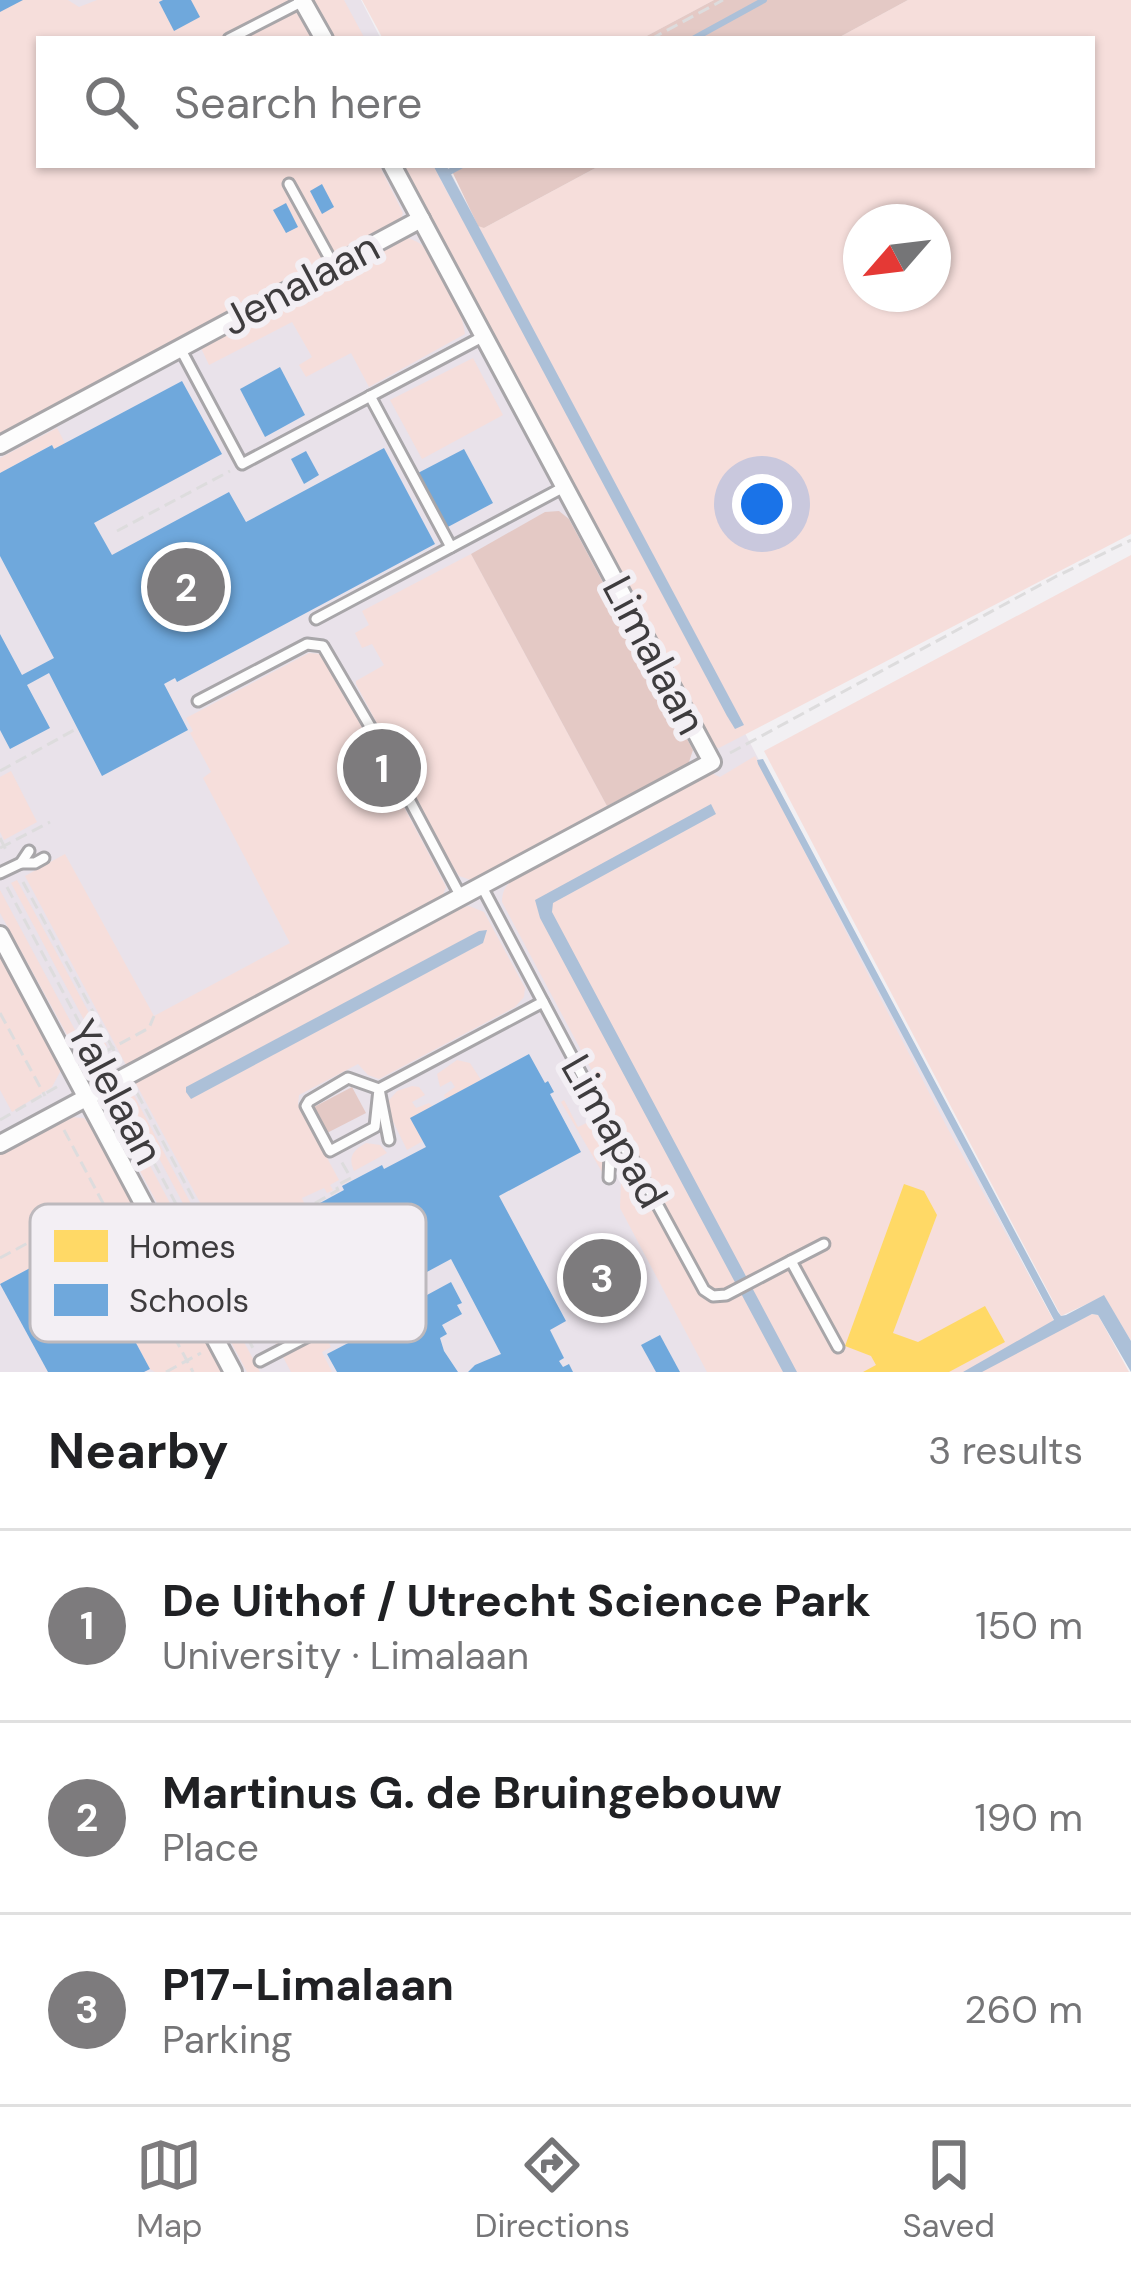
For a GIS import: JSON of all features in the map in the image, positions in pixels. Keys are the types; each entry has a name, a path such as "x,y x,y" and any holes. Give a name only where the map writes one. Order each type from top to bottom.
{"street":[{"path":"303,0 322,36"},
{"name":"Limalaan","path":"0,1144 712,762 394,168"},
{"name":"Jenalaan","path":"0,445 421,219"},
{"name":"Yalelaan","path":"0,935 143,1204"},
{"name":"Yalelaan","path":"217,1342 233,1372"}],"lane":[{"path":"235,36 303,0"},
{"path":"290,184 334,266"},
{"path":"242,464 484,336"},
{"name":"Jenalaan","path":"180,348 242,464"},
{"path":"370,396 451,548"},
{"path":"316,620 564,487"},
{"path":"198,701 307,644 323,646 460,895"},
{"path":"18,865 29,851"},
{"path":"0,874 44,858"},
{"name":"Limapad","path":"481,885 611,1130 632,1158 704,1290 719,1297 824,1244"},
{"path":"379,1089 375,1127 330,1151 306,1106 309,1101 348,1078 379,1089 543,1002"},
{"path":"379,1089 389,1140"},
{"path":"609,1178 611,1130"},
{"path":"791,1261 838,1347"},
{"path":"260,1361 298,1342"}],"path":[{"path":"656,36 723,0"},
{"path":"117,531 242,464"},
{"path":"712,762 1131,540"},
{"path":"0,771 76,729"},
{"path":"2,847 50,822"},
{"path":"0,838 18,865 119,1080 190,1204"},
{"name":"Yalelaan","path":"0,874 119,1080 181,1204"},
{"path":"0,1013 102,1203"},
{"path":"313,1204 351,1178 334,1149"},
{"path":"0,1258 30,1242"},
{"path":"177,1342 193,1372"},
{"name":"Yalelaan","path":"250,1342 260,1361"},
{"path":"269,1342 275,1353"}],"shaded area":[{"path":"0,0 361,0 379,36 36,36 36,168 449,168 1080,1372 0,1372"},
{"path":"0,0 68,0 79,7 97,0 291,0 310,36 36,36 36,168 380,168 403,213 400,222 0,436"},
{"path":"313,0 344,0 363,36 332,36"},
{"path":"362,0 714,0 647,36 381,36"},
{"path":"714,0 908,0 842,36 647,36"},
{"path":"908,0 1131,0 1131,534 719,748 711,746 404,168 435,168 449,196 484,228 595,168 1095,168 1095,36 842,36"},
{"path":"450,168 595,168 484,228 478,226"},
{"path":"408,238 424,247 438,267 456,302 465,334 369,387 351,353 306,377 299,365 312,357 292,322 209,365 201,348"},
{"path":"473,358 503,415 422,459 390,400"},
{"path":"57,428 65,443 54,449 51,445 0,473 0,458"},
{"path":"559,511 569,519 693,750 688,765 607,806 471,554 545,512"},
{"path":"471,554 607,806 471,880 459,876 449,860 356,684 384,665 372,644 362,648 355,633 369,625 362,611"},
{"path":"1131,555 1131,1341 1104,1296 1061,1316 764,751"},
{"path":"309,653 321,654 328,663 446,887 443,895 126,1065 25,876 65,854 154,1016 290,943 203,778 211,772 186,718"},
{"path":"755,756 948,1129 1059,1330 1098,1315 1129,1372 707,1372 620,1208 623,1129 502,902 507,886 529,870 711,773 720,777"},
{"path":"11,771 37,822 4,840 0,777"},
{"path":"17,880 107,1046 100,1050 11,883"},
{"path":"0,890 89,1056 81,1060 0,913"},
{"path":"469,906 484,912 525,988 524,997 515,1007 379,1079 358,1064 299,1095 298,1104 339,1180 330,1185 333,1190 327,1193 324,1188 302,1198 305,1204 201,1204 135,1082"},
{"path":"0,955 61,1070 52,1087 12,1112 0,1090"},
{"path":"457,1060 470,1063 481,1080 446,1099 444,1095 455,1087 451,1081 440,1087 437,1074"},
{"path":"128,1084 191,1204 183,1204 122,1088"},
{"path":"412,1086 425,1095 412,1102 416,1108 432,1106 423,1141 407,1150 385,1105 397,1091"},
{"path":"352,1087 366,1113 327,1133 314,1107"},
{"path":"113,1096 171,1204 158,1204 107,1109"},
{"path":"564,1100 578,1127 595,1119 605,1137 605,1177 561,1102"},
{"path":"69,1117 84,1118 132,1204 30,1204 30,1268 0,1284 0,1154"},
{"path":"366,1143 380,1145 387,1153 354,1171 352,1155"},
{"path":"135,1342 207,1342 223,1372 155,1372"},
{"path":"231,1342 244,1342 260,1372 247,1372"},
{"path":"312,1342 328,1342 331,1347 322,1352 332,1372 291,1372 283,1357"}],"water":[{"path":"435,168 448,168 744,725 735,729"},
{"path":"763,759 1058,1312 1066,1315 1104,1295 1131,1341 1131,1372 1098,1315 1092,1314 982,1372 963,1372 1054,1320 758,764"},
{"path":"711,804 716,814 553,903 552,912 797,1372 783,1372 540,918 535,900"},
{"path":"487,930 483,943 191,1099 186,1092 186,1087"}],"building: Homes":[{"path":"904,1184 924,1191 937,1215 893,1333 918,1342 985,1306 1005,1342 949,1372 863,1372 876,1365 871,1356 845,1346"}],"building: Schools":[{"path":"0,0 23,0 0,12"},
{"path":"191,0 200,17 174,31 159,2"},
{"path":"322,184 334,207 322,214 310,191"},
{"path":"286,203 298,227 286,233 273,210"},
{"path":"280,367 305,415 265,437 240,389"},
{"path":"182,381 222,454 94,523 112,555 229,492 246,522 384,448 435,544 177,682 175,678 164,684 188,730 102,776 49,673 27,685 50,728 10,749 0,730 0,634 22,675 54,658 0,556 0,473"},
{"path":"464,449 493,503 446,528 418,473"},
{"path":"306,451 319,475 304,484 291,459"},
{"path":"529,1054 545,1083 548,1081 554,1092 550,1094 581,1152 499,1196 566,1321 550,1330 564,1358 559,1361 563,1367 569,1364 573,1372 468,1372 501,1354 451,1259 426,1272 426,1204 318,1204 344,1190 342,1186 426,1147 410,1118"},
{"path":"30,1268 30,1339 0,1284"},
{"path":"451,1282 462,1303 457,1305 462,1314 442,1325 447,1334 440,1338 458,1372 337,1372 327,1354 350,1342 426,1342 427,1295"},
{"path":"660,1335 680,1372 656,1372 641,1345"},
{"path":"32,1342 135,1342 150,1369 144,1372 48,1372"}],"waterway":[{"path":"698,36 764,0"},
{"path":"449,172 456,168"}],"place":[{"name":"Martinus G. de Bruingebouw","path":"186,587"},
{"name":"De Uithof / Utrecht Science Park","path":"382,768"},
{"name":"P17-Limalaan","path":"602,1278"}]}
